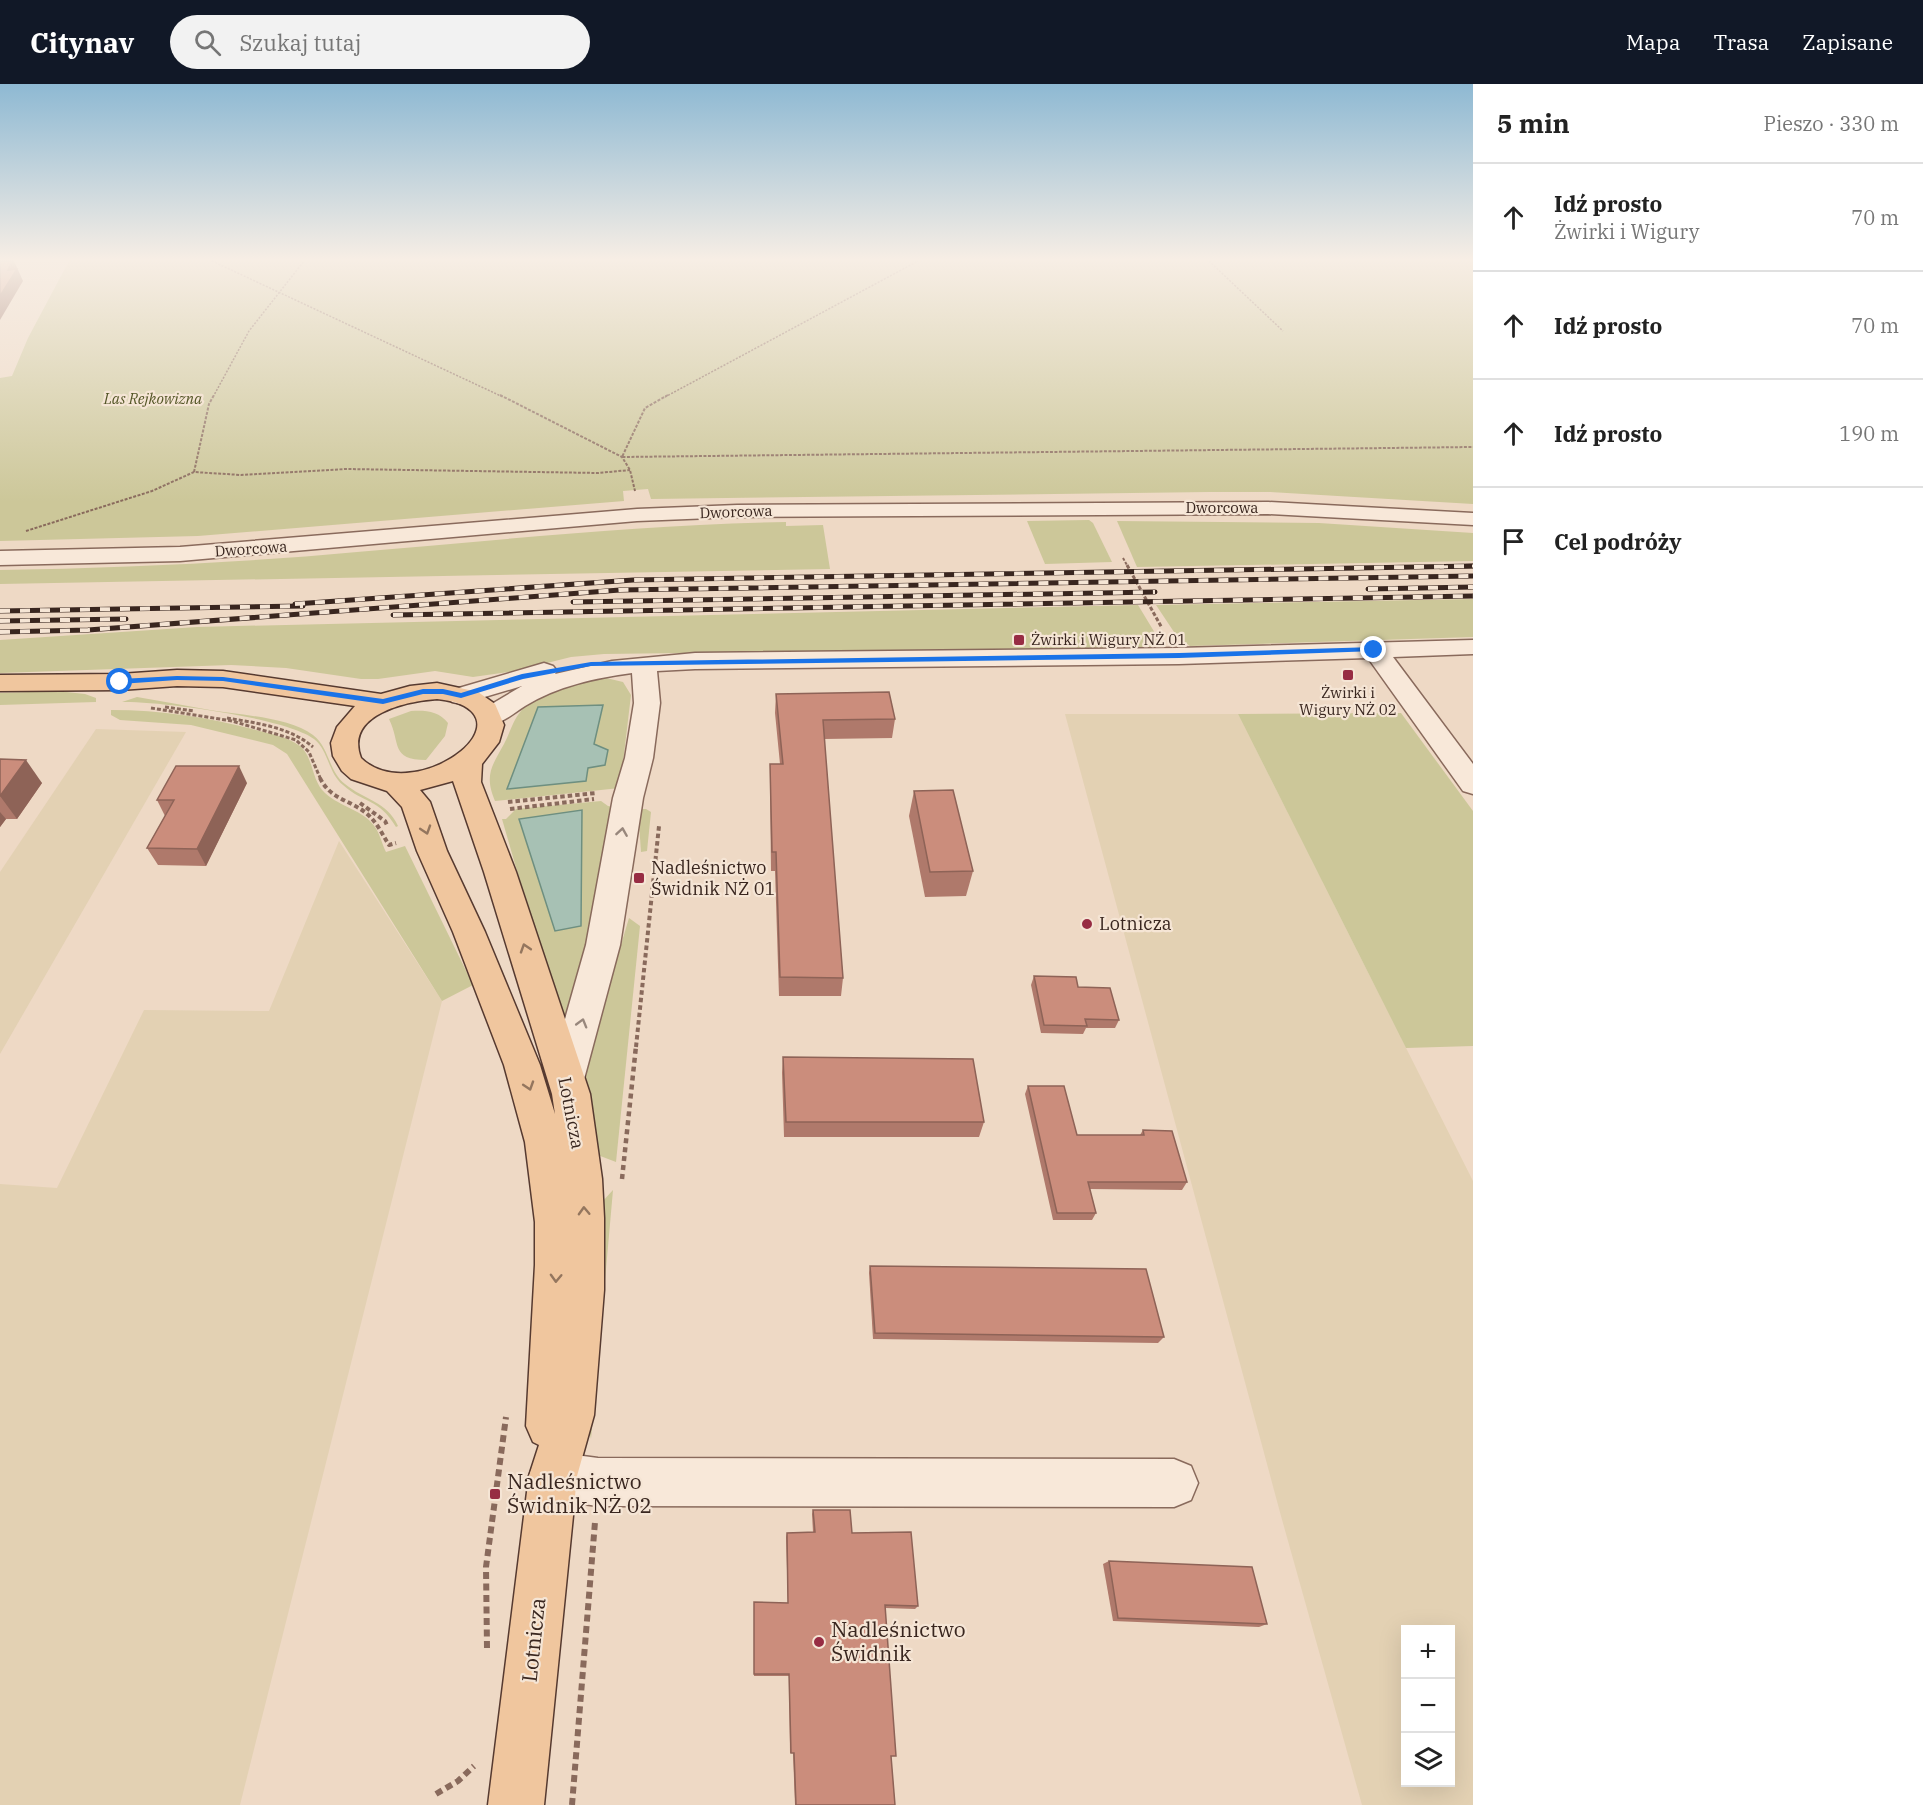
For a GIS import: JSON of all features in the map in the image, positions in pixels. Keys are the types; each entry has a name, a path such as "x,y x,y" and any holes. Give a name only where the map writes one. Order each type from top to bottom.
{"main road":[{"path":"0,683 120,682 177,678 223,679 383,702"},
{"path":"120,682 286,707 332,719 349,729"},
{"path":"423,692 443,692 461,696 478,705 489,717 491,726 488,740 482,750 468,763 438,777 421,781 394,782 369,776 351,764 344,747 349,729 363,714 383,702 423,692"},
{"name":"Lotnicza","path":"468,763 467,782 504,883 566,1079 577,1132 584,1218 583,1290 571,1415 553,1476 516,1805"},
{"name":"Lotnicza","path":"394,782 415,802 419,811 437,861 513,1040 532,1094 544,1142 555,1222 554,1352 548,1419 553,1476"}],"street":[{"name":"Dworcowa","path":"0,558 169,555 637,515 837,509 1268,508 1473,519"},
{"path":"461,696 522,676 591,664 1179,656 1473,646"},
{"path":"1374,650 1473,784"},
{"path":"489,717 531,692 556,682 597,671 644,664"},
{"path":"566,1079 603,945 647,703 644,664"},
{"path":"553,1476 598,1482 1174,1483"}],"path":[{"path":"194,472 208,404 243,341"},
{"path":"382,341 529,409 622,457 1473,447"},
{"path":"622,457 645,408 769,341"},
{"path":"622,457 630,470 637,515"},
{"path":"21,532 152,491 194,472 241,475 346,469 598,472 630,470"},
{"path":"1123,558 1162,628"},
{"path":"149,707 232,721 296,740 309,752 323,784"},
{"path":"203,713 292,734 309,742 315,750"},
{"path":"479,813 601,798 631,789"},
{"path":"479,813 506,802 631,789"},
{"path":"488,1652 486,1568 507,1410"},
{"path":"436,1794 458,1781 477,1760"}],"shaded area":[{"path":"603,705 594,744 608,750 605,765 588,768 586,781 507,789 538,707"},
{"path":"1065,714 1238,714 1473,1181 1473,1805 1362,1805 1281,1516"},
{"path":"96,729 186,732 0,1054 0,872"},
{"path":"582,810 581,926 555,931 519,819"},
{"path":"339,841 442,1001 240,1805 0,1805 0,1184 57,1188 144,1010 269,1011"}],"green space":[{"name":"Las Rejkowizna","path":"27,341 1473,341 1473,504 1270,492 651,499 648,489 623,491 624,501 198,536 0,541 0,378 12,376"},
{"path":"1089,520 1093,523 1112,562 1045,564 1027,521"},
{"path":"1117,521 1319,523 1473,533 1473,561 1137,567"},
{"path":"786,522 786,526 823,525 830,569 0,584 0,570 223,562 625,530"},
{"path":"1473,599 1473,637 1190,646 1178,638 1156,605"},
{"path":"1138,605 1158,638 1155,647 604,654 571,657 515,671 473,677 435,671 378,679 361,679 286,668 231,665 0,673 0,640 197,627"},
{"path":"602,677 623,682 631,695 620,788 495,801 490,784 491,771 521,711 537,697 547,692 569,684"},
{"path":"57,691 85,694 96,698 96,702 0,705 0,693"},
{"path":"137,697 278,720 303,729 319,740 339,779 388,811 398,826 396,827 384,811 343,785 334,774 319,744 300,731 222,712 164,704 122,702"},
{"path":"111,710 148,711 202,718 273,734 300,746 308,757 320,788 331,798 365,816 375,827 386,852 405,846 473,985 442,1001 287,754 273,745 191,725 120,720 111,715"},
{"path":"411,711 431,712 448,723 445,736 426,760 407,757 398,749 389,719"},
{"path":"1401,713 1473,811 1473,1046 1406,1048 1238,714"},
{"path":"601,801 608,806 615,807 571,1025 562,1027 502,819 506,819 516,809"},
{"path":"638,809 651,812 647,851 641,852"},
{"path":"629,918 640,926 616,1162 595,1154 585,1085 586,1062"},
{"path":"613,1190 591,1439 589,1429 602,1202"}],"building":[{"path":"889,692 895,719 823,720 843,978 780,977 776,852 772,852 770,764 783,764 776,694"},
{"path":"0,759 26,760 0,796"},
{"path":"176,766 239,766 197,849 147,848 174,800 157,800"},
{"path":"953,790 973,871 930,872 914,791"},
{"path":"1034,976 1076,977 1078,987 1110,988 1119,1020 1085,1019 1087,1026 1044,1025"},
{"path":"783,1057 973,1059 984,1122 786,1122"},
{"path":"1028,1086 1064,1086 1077,1135 1144,1135 1143,1130 1172,1131 1187,1182 1088,1182 1096,1213 1057,1213"},
{"path":"870,1266 1146,1269 1164,1337 875,1333"},
{"name":"Nadleśnictwo Świdnik","path":"813,1510 850,1510 852,1533 911,1532 918,1606 885,1605 896,1756 891,1756 895,1805 796,1805 794,1753 791,1753 789,1674 754,1674 754,1602 788,1603 787,1533 815,1532"},
{"path":"1109,1561 1252,1567 1267,1624 1118,1618"}],"railway":[{"path":"295,604 633,580 1473,566 1440,567"},
{"path":"0,632 88,630 620,590 1473,576"},
{"path":"1368,589 1473,587"},
{"path":"573,602 1155,592"},
{"path":"393,615 1473,596"},
{"path":"0,611 303,606"},
{"path":"0,621 126,619"}],"place":[{"name":"Żwirki i Wigury NŻ 01","path":"1019,640"},
{"name":"Żwirki i Wigury NŻ 02","path":"1348,675"},
{"name":"Nadleśnictwo Świdnik NŻ 01","path":"639,878"},
{"name":"Lotnicza","path":"1087,924"},
{"name":"Nadleśnictwo Świdnik NŻ 02","path":"495,1494"},
{"name":"Nadleśnictwo Świdnik","path":"819,1642"}],"route":[{"path":"120,682 177,678 223,679 383,702 402,695 423,692 443,692 461,696 522,676 591,664 1179,656 1374,650"}]}
